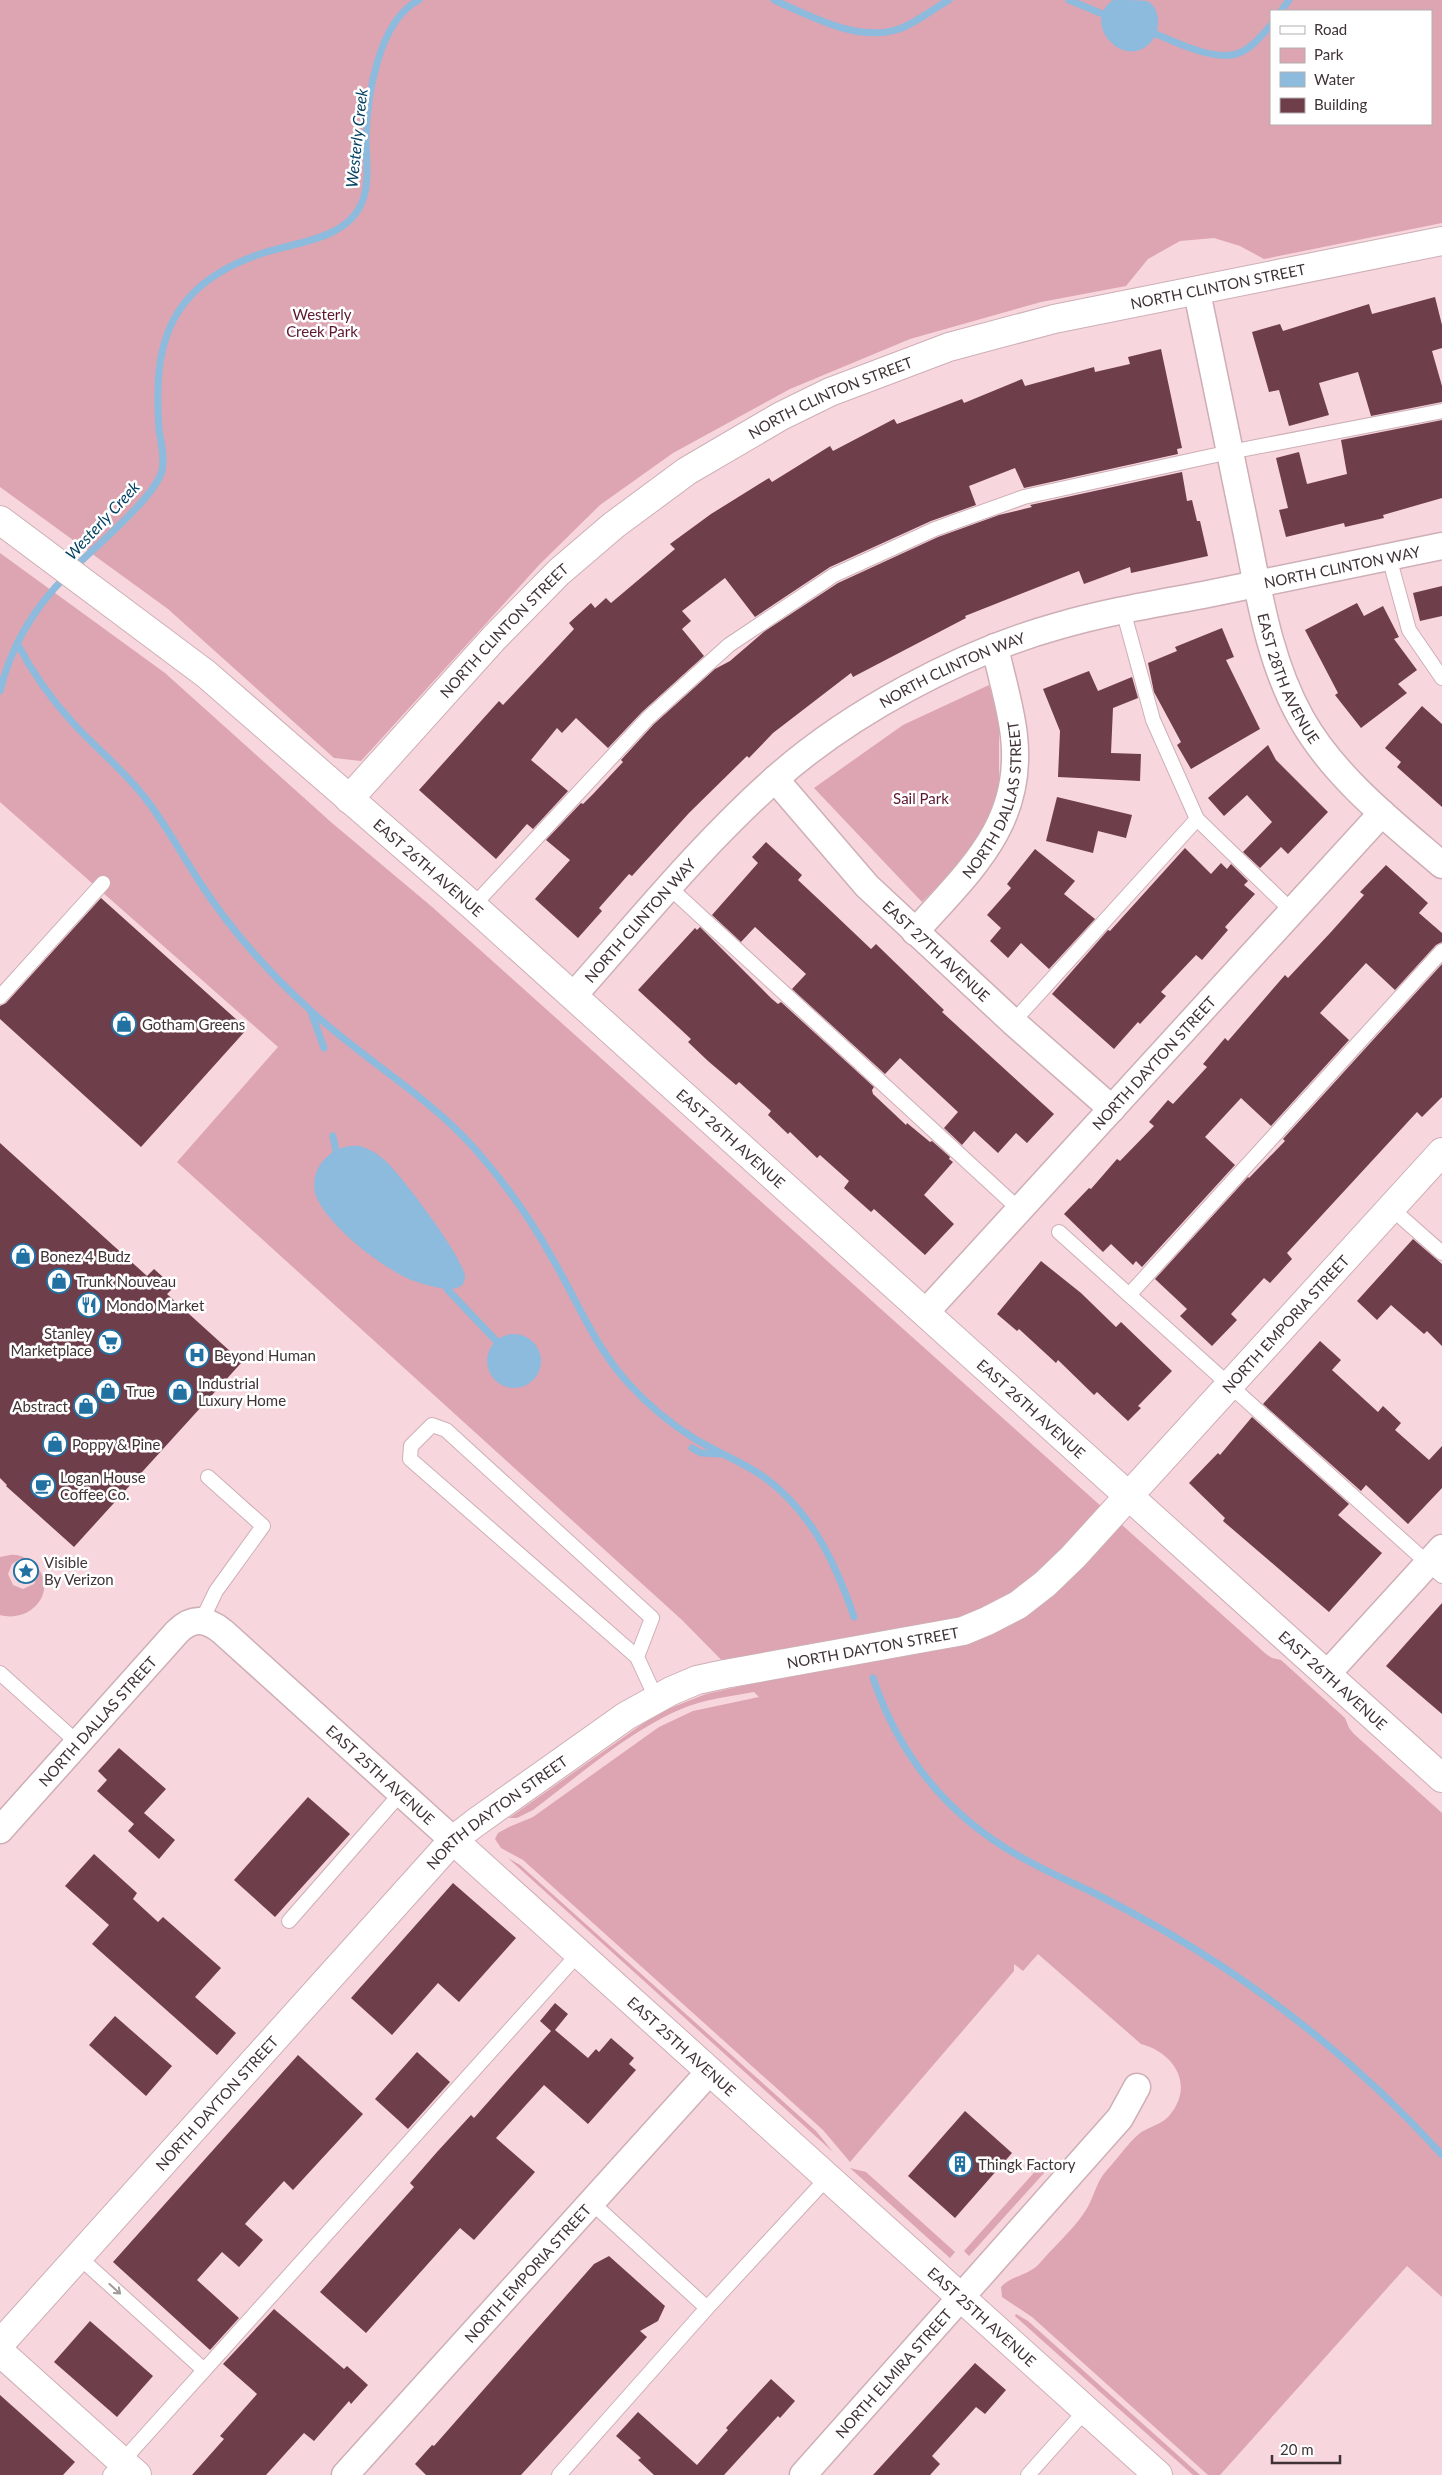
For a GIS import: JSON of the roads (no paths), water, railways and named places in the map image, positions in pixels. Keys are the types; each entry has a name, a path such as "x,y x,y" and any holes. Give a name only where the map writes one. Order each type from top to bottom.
{"street":[{"name":"NORTH CLINTON STREET","path":"349,799 494,637 559,572 636,508 718,452 781,416 830,392 948,347 1054,320 1442,241"},
{"name":"EAST 28TH AVENUE","path":"1197,292 1257,584 1274,656 1286,688 1302,720 1324,752 1382,812 1442,865"},
{"name":"EAST 26TH AVENUE","path":"0,520 126,612 206,674 473,906 1442,1778"},
{"name":"NORTH CLINTON WAY","path":"573,996 733,820 775,779 814,748 867,712 925,679 995,647 1058,626 1124,610 1442,546"},
{"name":"NORTH DALLAS STREET","path":"915,932 982,858 999,830 1009,801 1015,772 1014,736 995,647"},
{"name":"EAST 27TH AVENUE","path":"775,779 867,886 1013,1022 1112,1109"},
{"name":"NORTH DAYTON STREET","path":"926,1313 1382,812"},
{"name":"NORTH EMPORIA STREET","path":"1128,1496 1442,1152"},
{"name":"NORTH DAYTON STREET","path":"0,2344 453,1840 626,1716 656,1698 706,1678 951,1634 987,1621 1018,1605 1045,1584 1128,1496"},
{"path":"1327,1674 1437,1562"},
{"name":"NORTH DALLAS STREET","path":"0,1830 182,1628 192,1621 202,1620"},
{"name":"EAST 25TH AVENUE","path":"202,1620 211,1623 222,1632 1158,2475"},
{"name":"NORTH EMPORIA STREET","path":"345,2475 710,2071"},
{"name":"NORTH ELMIRA STREET","path":"803,2475 1120,2118 1137,2087"},
{"path":"0,2352 123,2471"}],"lane":[{"path":"473,906 648,718 729,645 834,575 935,529 1024,497 1230,452 1442,411"},
{"path":"1389,557 1409,630 1442,678"},
{"path":"1124,610 1153,720 1198,819 1292,911"},
{"path":"1013,1022 1198,819"},
{"path":"0,997 103,883"},
{"path":"670,888 1020,1210"},
{"path":"1129,1295 1442,951"},
{"path":"1391,1208 1442,1254"},
{"path":"1059,1232 1229,1384 1437,1562"},
{"path":"637,1657 652,1618 446,1430 432,1424 411,1446 410,1459 637,1657 656,1698"},
{"path":"202,1620 216,1591 263,1526 208,1476"},
{"path":"0,1673 78,1743"},
{"path":"289,1922 401,1793"},
{"path":"123,2471 204,2370 579,1953"},
{"path":"559,2475 707,2308 828,2176"},
{"path":"591,2202 707,2308"},
{"path":"79,2256 204,2370"},
{"path":"1028,2475 1086,2410"}],"water":[{"path":"1113,0 1147,1 1155,9 1158,26 1154,38 1140,50 1129,51 1118,48 1103,31 1101,20 1104,10"},
{"path":"350,1146 360,1146 375,1152 387,1162 423,1206 463,1268 465,1277 463,1284 458,1288 450,1289 431,1286 397,1273 356,1244 322,1208 314,1187 315,1177 320,1165 335,1151"},
{"path":"509,1334 519,1334 529,1338 537,1346 541,1361 537,1376 529,1384 519,1388 509,1388 499,1384 491,1376 487,1366 487,1356 491,1346 499,1338"}],"waterway":[{"name":"Westerly Creek","path":"74,568 137,508 157,482 162,471 163,455 159,430 158,396 160,362 169,329 187,300 208,280 234,265 266,252 329,233 343,226 354,216 362,202 366,187 366,139 369,103 372,82 384,42 405,10 419,0"},
{"name":"Westerly Creek","path":"774,0 835,26 868,33 899,29 918,20 949,0"},
{"name":"Westerly Creek","path":"1069,0 1110,17"},
{"name":"Westerly Creek","path":"1282,10 1289,0"},
{"name":"Westerly Creek","path":"1149,31 1181,45 1206,53 1229,55 1239,53 1248,48 1270,26"},
{"name":"Westerly Creek","path":"0,691 10,659 25,629 54,588 66,576"},
{"path":"17,643 42,685 57,704 150,804 211,899 265,965 294,996 330,1028 436,1111 486,1162 534,1228 606,1354 636,1392 677,1427 695,1439 758,1473 792,1502 806,1519 829,1556 854,1617"},
{"path":"311,1012 324,1048"},
{"path":"333,1136 336,1151"},
{"path":"447,1289 502,1347"},
{"path":"692,1448 701,1453 721,1454"},
{"path":"873,1678 897,1733 912,1758 948,1802 970,1822 993,1840 1019,1856 1143,1919 1207,1957 1253,1988 1311,2031 1338,2054 1392,2103 1442,2155"}],"place":[{"name":"Gotham Greens","path":"124,1024"},
{"name":"Bonez 4 Budz","path":"23,1256"},
{"name":"Trunk Nouveau","path":"59,1281"},
{"name":"Mondo Market","path":"89,1305"},
{"name":"Stanley Marketplace","path":"110,1342"},
{"name":"Beyond Human","path":"197,1355"},
{"name":"True","path":"108,1391"},
{"name":"Industrial Luxury Home","path":"180,1392"},
{"name":"Abstract","path":"86,1406"},
{"name":"Poppy & Pine","path":"55,1444"},
{"name":"Logan House Coffee Co.","path":"43,1486"},
{"name":"Visible By Verizon","path":"26,1571"},
{"name":"Thingk Factory","path":"960,2164"}],"park label":[{"name":"Westerly Creek Park","path":"322,322"},
{"name":"Sail Park","path":"921,798"}]}
